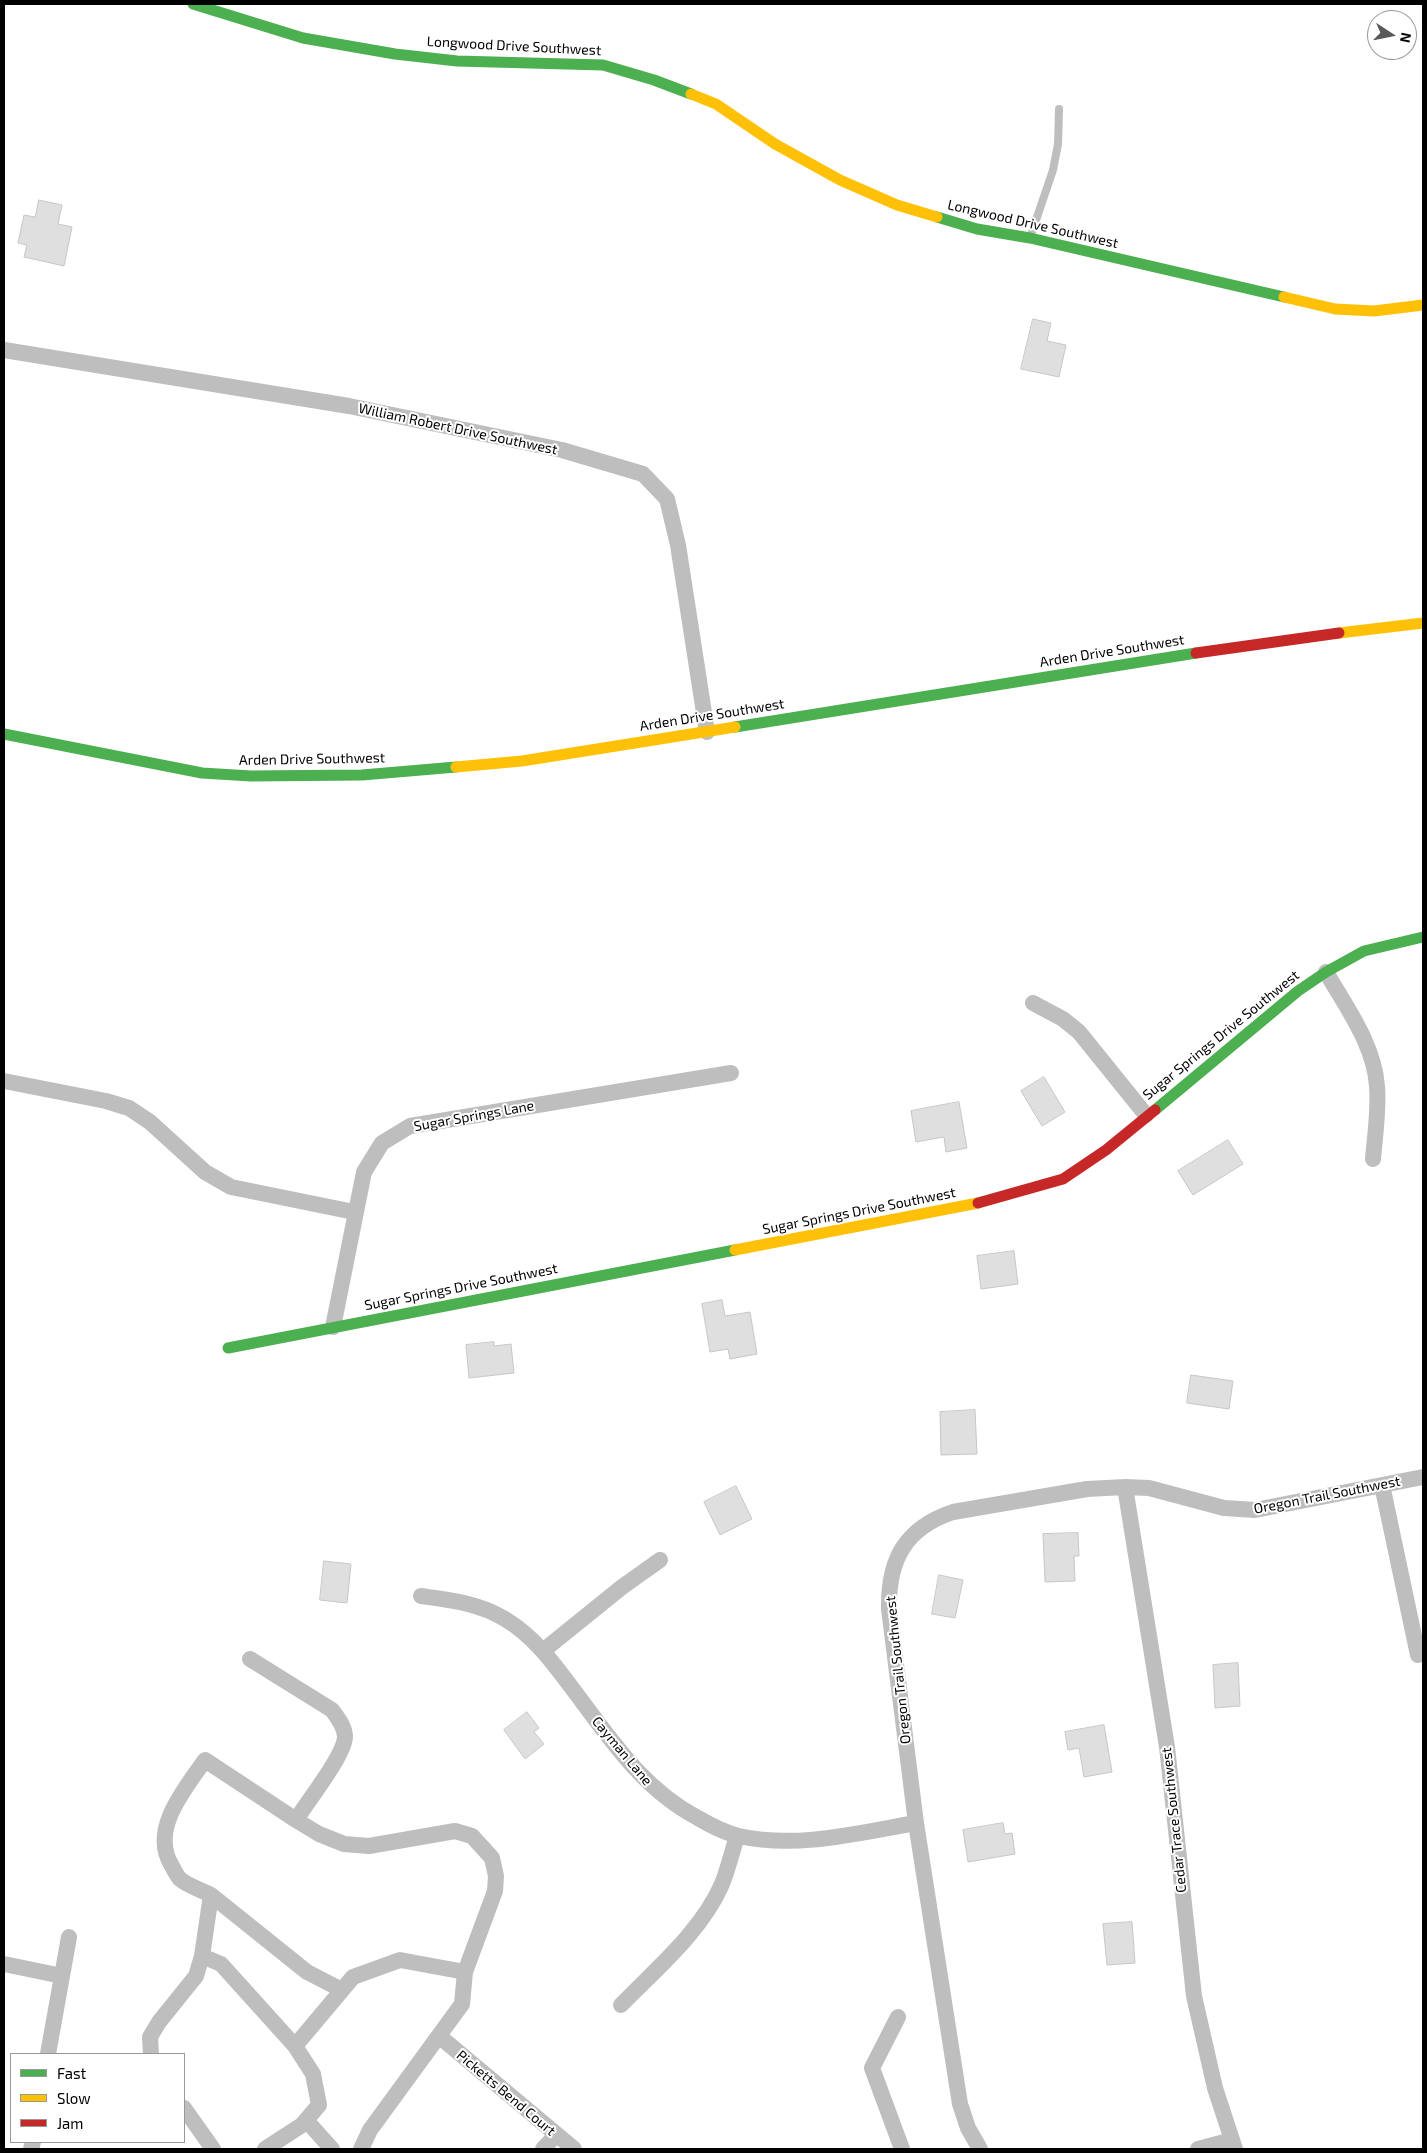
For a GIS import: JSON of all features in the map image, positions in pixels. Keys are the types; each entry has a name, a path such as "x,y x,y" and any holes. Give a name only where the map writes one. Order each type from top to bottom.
{"street":[{"name":"Longwood Drive Southwest","path":"193,4 303,38 395,54 457,61 603,65 654,80 716,104 775,144 840,180 897,204 977,229 1030,238 1335,309 1374,311 1423,305"},
{"name":"William Robert Drive Southwest","path":"4,350 348,406 562,450 643,474 666,499 678,545 707,732"},
{"name":"Arden Drive Southwest","path":"4,734 202,774 251,776 362,775 522,761 1256,643 1423,623"},
{"name":"Sugar Springs Drive Southwest","path":"228,1348 994,1200 1062,1179 1106,1150 1298,990 1364,951 1423,937"},
{"path":"1326,972 1358,1028 1374,1068 1377,1086 1373,1159"},
{"path":"1033,1003 1063,1019 1079,1032 1146,1115"},
{"name":"Sugar Springs Lane","path":"333,1327 354,1212 364,1172 382,1143 410,1126 731,1073"},
{"path":"4,1082 106,1101 129,1108 150,1122 205,1172 232,1187 354,1212"},
{"name":"Oregon Trail Southwest","path":"980,2149 968,2128 960,2104 916,1823 889,1609 889,1584 898,1555 910,1537 932,1519 953,1512 1087,1489 1149,1488 1224,1508 1248,1510 1423,1477"},
{"path":"1382,1486 1418,1655"},
{"name":"Cedar Trace Southwest","path":"1125,1487 1168,1747 1194,1996 1215,2088 1234,2145"},
{"path":"544,1650 622,1587 660,1560"},
{"name":"Cayman Lane","path":"421,1596 464,1602 504,1618 544,1650 624,1757 643,1779 686,1812 737,1836 763,1840 803,1841 916,1823"},
{"path":"250,1659 332,1710 341,1723 345,1736 342,1750 296,1820"},
{"path":"342,1990 307,1972 211,1894 180,1879 166,1858 164,1841 167,1822 174,1806 206,1760 296,1820 319,1834 344,1844 370,1846 455,1831 472,1836 492,1858 496,1876 494,1891 464,1972 462,2004 370,2130 361,2149"},
{"path":"621,2005 706,1912 721,1885 737,1836"},
{"path":"151,2053 150,2036 196,1976 202,1956 211,1894"},
{"path":"48,2053 69,1938"},
{"path":"202,1956 221,1964 295,2046 313,2074 319,2105 306,2120 265,2149"},
{"path":"295,2046 353,1978 400,1960 464,1972"},
{"path":"4,1964 62,1976"},
{"path":"898,2017 872,2068 902,2149"},
{"name":"Picketts Bend Court","path":"438,2036 574,2149"},
{"path":"185,2109 213,2149"},
{"path":"306,2120 332,2149"},
{"path":"543,2149 556,2135"},
{"path":"1198,2149 1234,2145"}],"lane":[{"path":"1030,238 1053,170 1058,144 1059,109"}],"building":[{"path":"39,200 62,205 58,224 72,227 64,266 24,257 27,245 18,243 24,215 35,217"},
{"path":"1033,319 1051,323 1047,341 1066,345 1059,377 1021,369"},
{"path":"1044,1077 1065,1112 1042,1126 1021,1091"},
{"path":"959,1102 967,1148 946,1152 944,1137 916,1142 911,1111"},
{"path":"1228,1140 1243,1164 1193,1195 1178,1171"},
{"path":"1014,1251 1018,1284 981,1289 977,1256"},
{"path":"722,1300 725,1316 750,1312 757,1354 730,1359 728,1349 710,1352 702,1304"},
{"path":"494,1342 494,1346 511,1344 514,1373 469,1378 466,1345"},
{"path":"1191,1375 1233,1381 1229,1409 1187,1403"},
{"path":"975,1410 977,1454 941,1455 940,1412"},
{"path":"736,1486 752,1519 720,1535 704,1502"},
{"path":"1078,1533 1079,1556 1074,1556 1075,1581 1045,1582 1043,1534"},
{"path":"324,1561 351,1564 347,1603 320,1600"},
{"path":"939,1575 963,1580 955,1618 932,1614"},
{"path":"1238,1663 1240,1706 1215,1708 1213,1665"},
{"path":"527,1712 539,1728 534,1732 544,1744 525,1759 504,1730"},
{"path":"1104,1725 1112,1772 1084,1777 1079,1748 1068,1750 1065,1732"},
{"path":"1003,1823 1005,1834 1012,1833 1015,1854 968,1862 963,1830"},
{"path":"1132,1922 1135,1963 1107,1965 1103,1924"}],"traffic: fast":[{"path":"193,4 303,38 395,54 457,61 603,65 654,80 691,94"},
{"path":"937,217 977,229 1030,238 1284,297"},
{"path":"735,727 1196,653"},
{"path":"4,734 202,773 251,776 362,775 456,767"},
{"path":"1155,1110 1298,991 1326,972 1364,951 1423,937"},
{"path":"228,1348 735,1250"}],"traffic: slow":[{"path":"691,94 716,104 775,144 840,180 897,205 937,217"},
{"path":"1284,297 1335,309 1374,311 1423,305"},
{"path":"1339,633 1423,623"},
{"path":"456,767 522,761 735,727"},
{"path":"735,1250 978,1203"}],"traffic: jam":[{"path":"1196,653 1339,633"},
{"path":"978,1203 1063,1179 1106,1150 1155,1110"}]}
